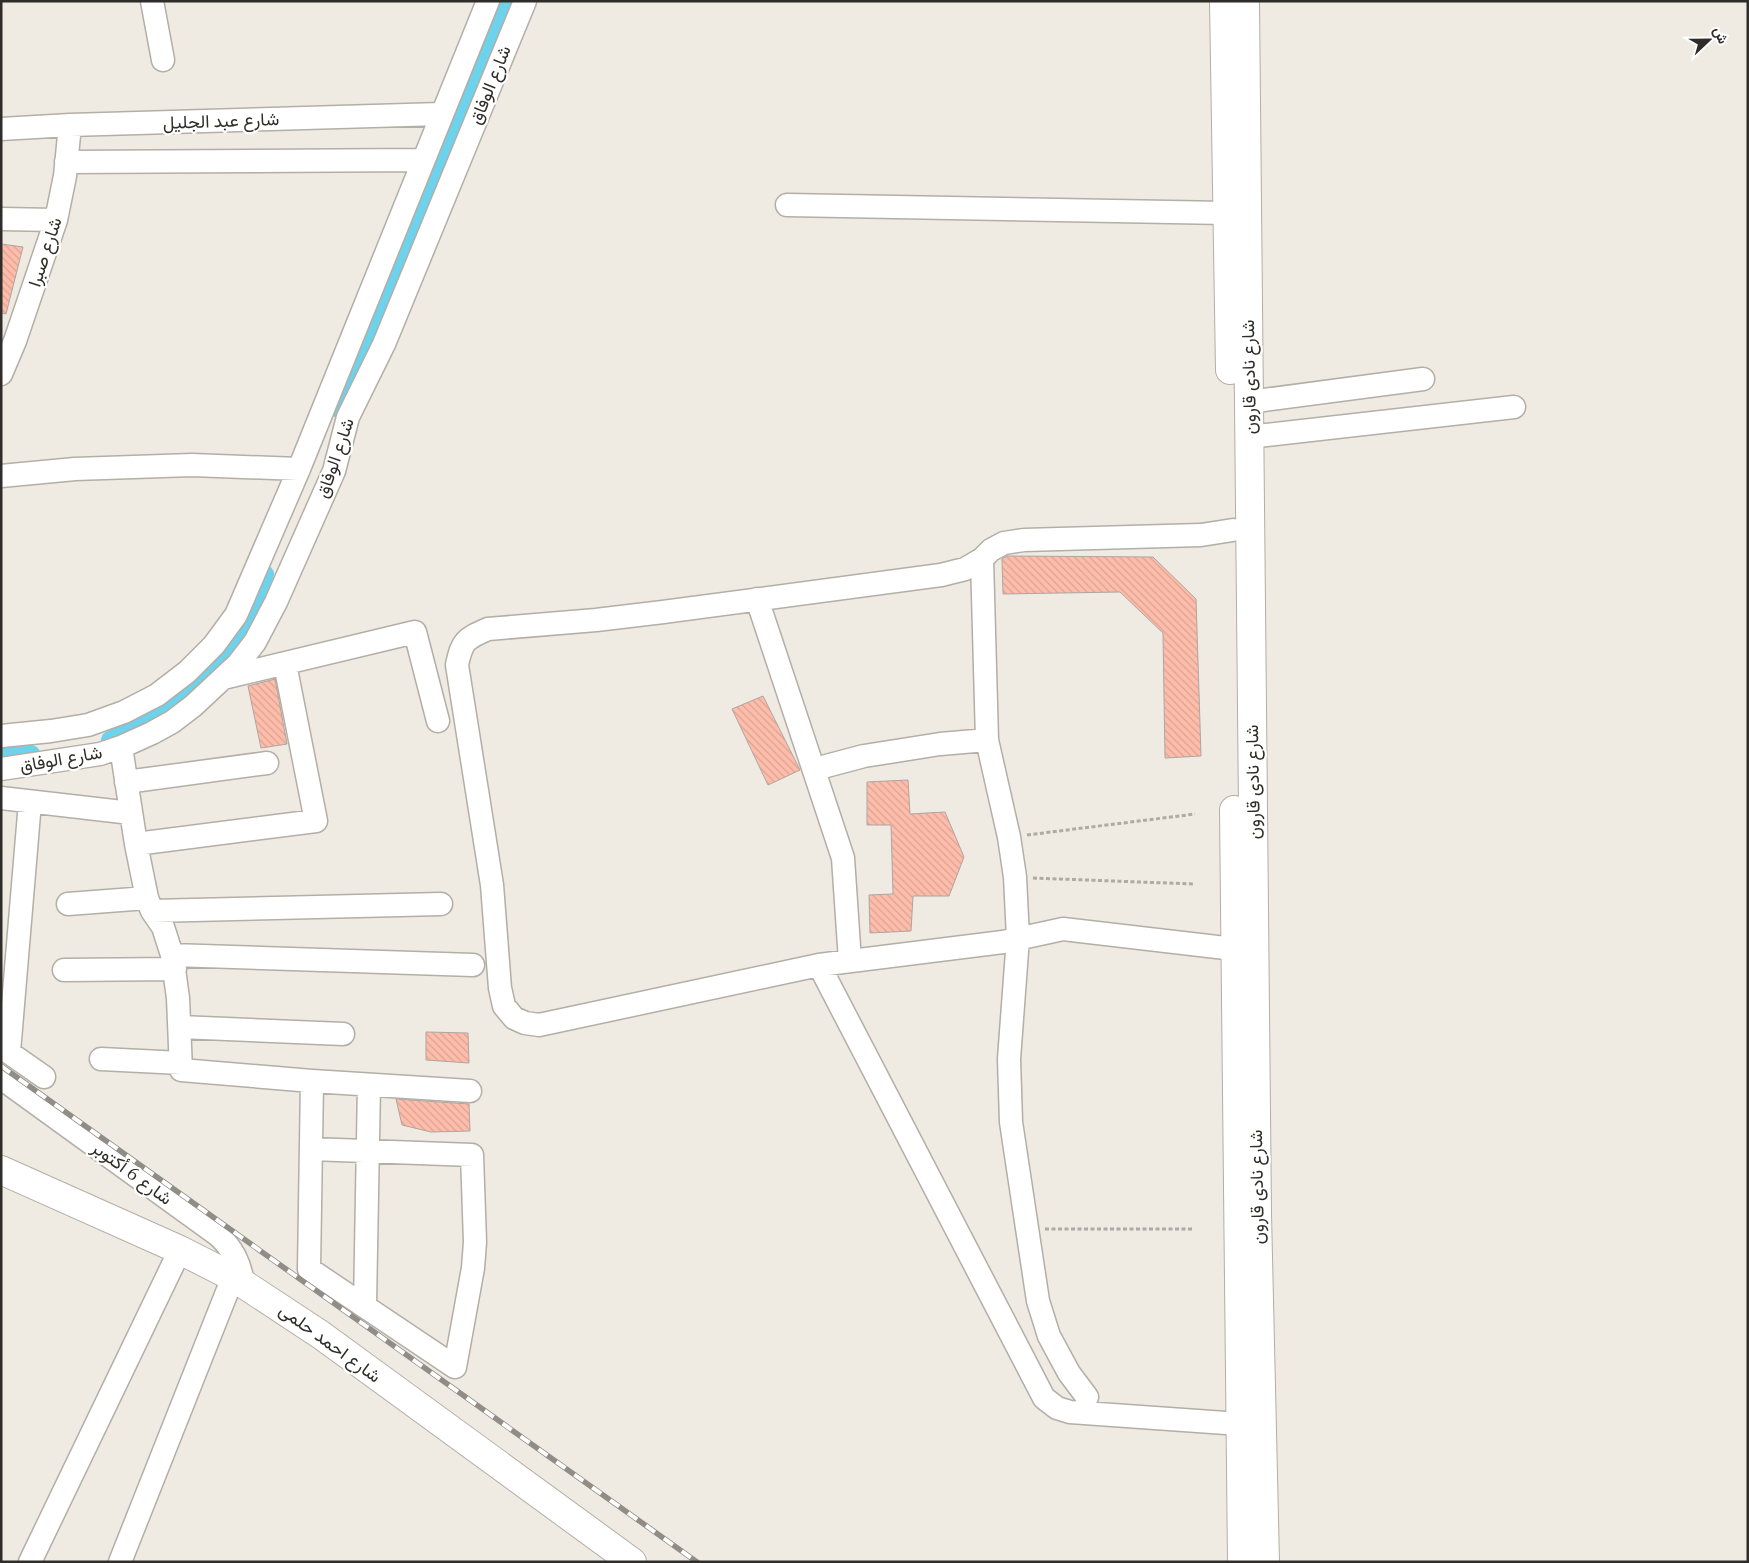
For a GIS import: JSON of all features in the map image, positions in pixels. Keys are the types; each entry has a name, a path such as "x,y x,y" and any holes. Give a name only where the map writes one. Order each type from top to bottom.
{"main road":[{"name":"شارع نادى قارون","path":"1224,1 1226,213 1241,530 1248,1213 1240,1424 1242,1562"},
{"name":"شارع نادى قارون","path":"1245,1 1249,437 1241,530 1234,949 1265,1562"},
{"name":"شارع احمد حلمى","path":"1,1170 180,1250 238,1280 321,1335 632,1562"}],"street":[{"path":"152,1 163,60"},
{"name":"شارع الوفاق","path":"1,736 51,732 88,725 124,712 149,699 187,672 214,645 236,615 299,469 488,1"},
{"name":"شارع الوفاق","path":"1,769 81,758 121,747 172,722 193,706 238,664 255,642 276,602 334,471 348,417 384,344 525,1"},
{"name":"شارع عبد الجليل","path":"1,129 70,125 441,114"},
{"name":"شارع صبرا","path":"1,374 18,332 56,220 70,125"},
{"path":"66,162 423,160"},
{"path":"787,205 1226,213"},
{"path":"1,219 56,220"},
{"path":"1249,402 1424,379"},
{"path":"1249,437 1514,407"},
{"path":"1,476 75,469 192,465 299,469"},
{"path":"1234,949 1063,929 1003,942 819,965 539,1025 524,1023 514,1018 504,1006 500,988 492,885 457,665 460,647 472,636 488,629 596,620 941,575 965,569 1004,543 1024,540 1201,536 1241,530"},
{"path":"982,559 987,740 1009,837 1018,938 1009,1060 1012,1122 1038,1300 1050,1336 1070,1373 1087,1397"},
{"path":"757,599 843,858 850,961"},
{"path":"223,678 415,632 438,721"},
{"path":"136,844 316,821 285,664"},
{"path":"815,769 864,756 940,744 987,740"},
{"path":"121,747 136,844 149,904 163,927 174,962 180,1027 181,1070 470,1091"},
{"path":"126,782 267,762"},
{"path":"1,798 131,813"},
{"path":"30,802 5,1050 44,1077"},
{"path":"68,904 441,904"},
{"path":"64,970 174,962 473,965"},
{"path":"819,965 1044,1398 1057,1408 1070,1412 1240,1424"},
{"path":"180,1027 343,1034"},
{"path":"100,1059 181,1063"},
{"name":"شارع 6 أكتوبر","path":"1,1078 218,1235 231,1248 236,1257 238,1280"},
{"path":"311,1149 472,1155 475,1242 473,1268 455,1367 309,1269 312,1081"},
{"path":"365,1306 369,1085"},
{"path":"30,1562 180,1250"},
{"path":"120,1562 238,1280"}],"path":[{"path":"1009,837 1194,814"},
{"path":"1014,877 1193,884"},
{"path":"1028,1229 1194,1229"}],"building":[{"path":"1,244 23,247 6,314 1,313"},
{"path":"1007,556 1153,557 1196,599 1201,756 1165,758 1163,633 1120,592 1003,594 1002,559"},
{"path":"275,679 287,744 261,748 248,686"},
{"path":"763,696 800,770 768,785 732,709"},
{"path":"908,780 910,814 945,812 964,857 949,896 913,896 911,931 870,933 869,895 893,894 891,825 867,825 867,782"},
{"path":"426,1032 468,1033 469,1063 426,1060"},
{"path":"396,1099 469,1104 470,1131 431,1132 402,1125"}],"waterway":[{"path":"336,408 509,1"},
{"path":"110,740 167,713 235,648 265,574"},
{"path":"1,757 31,754"}],"railway":[{"path":"1,1066 697,1562"}]}
